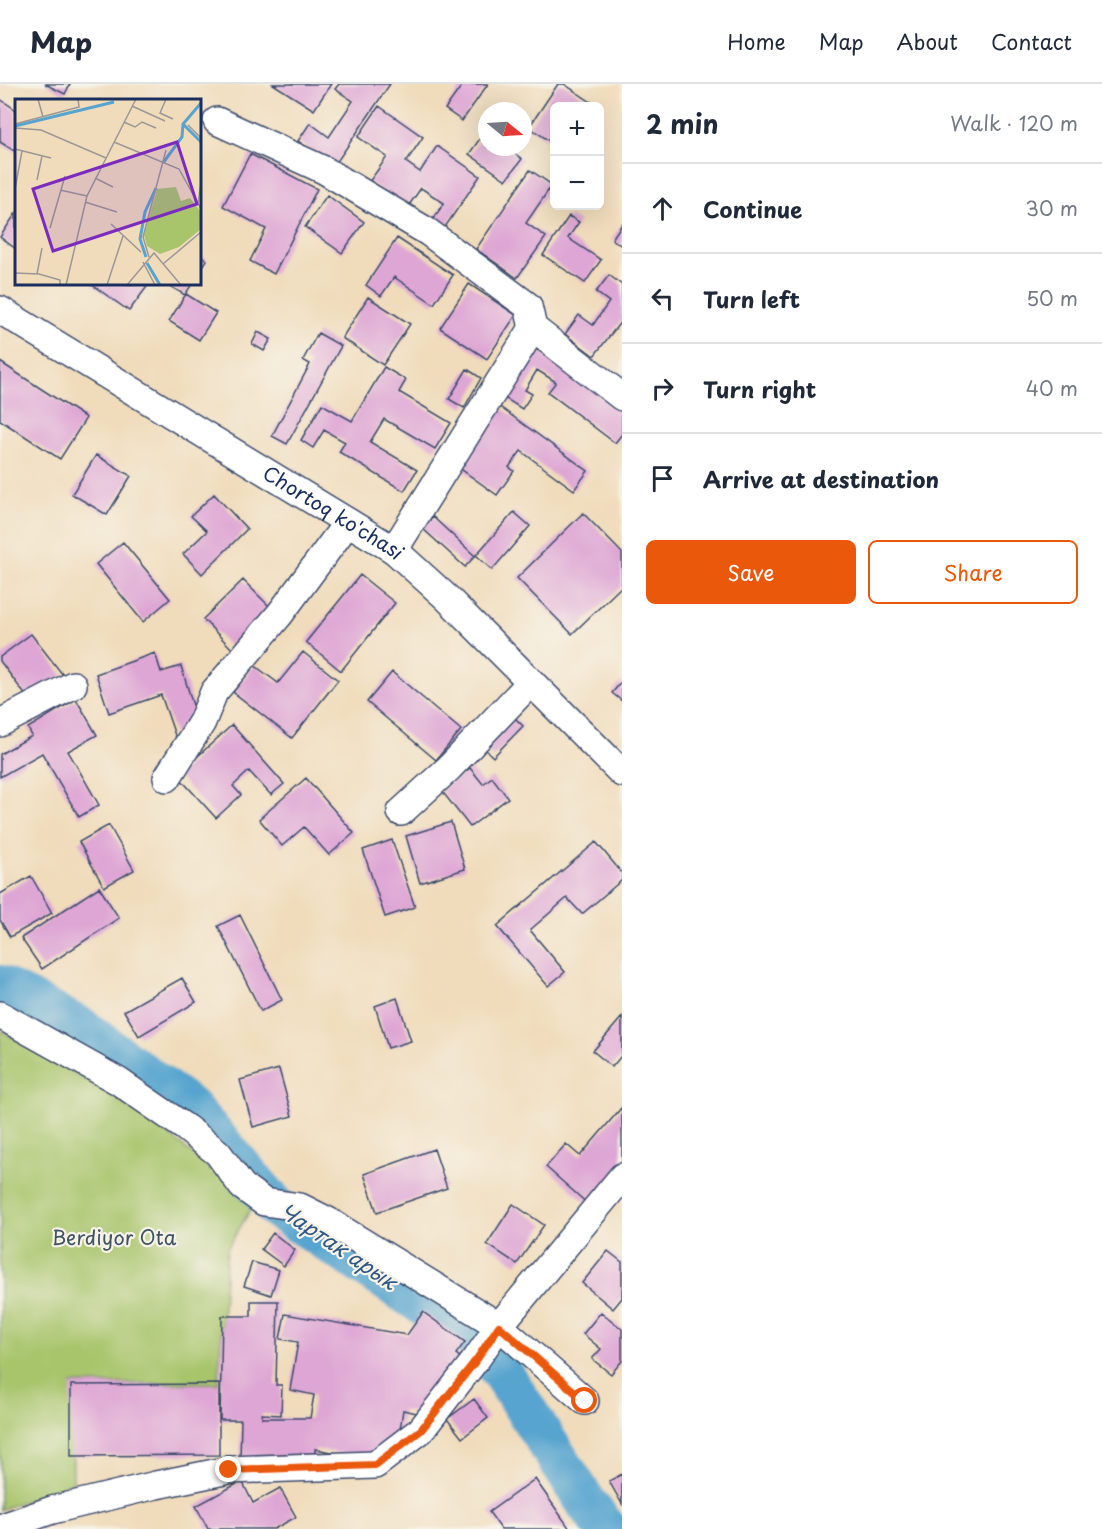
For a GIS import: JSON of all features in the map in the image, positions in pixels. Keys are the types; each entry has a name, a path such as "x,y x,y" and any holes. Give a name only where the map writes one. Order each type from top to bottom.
{"street":[{"path":"217,121 324,170 428,232 528,306 533,328 622,398"},
{"name":"Chortoq ko'chasi","path":"0,310 394,550 447,598 622,773"},
{"path":"394,550 533,328"},
{"path":"167,778 202,722 214,692 280,614 348,522"},
{"path":"401,812 448,768 531,682"},
{"path":"0,723 73,685"},
{"path":"0,1015 118,1081 186,1128 218,1154 242,1186 274,1204 300,1207 328,1221 499,1326 585,1401"},
{"path":"0,1528 52,1510 229,1470 375,1465 421,1430 477,1359 499,1326 622,1177"}],"green space":[{"name":"Berdiyor Ota","path":"0,1030 99,1086 169,1135 254,1204 227,1249 218,1383 72,1384 73,1483 0,1510"}],"building":[{"path":"45,84 70,84 65,94"},
{"path":"273,84 331,84 314,110"},
{"path":"339,84 390,84 334,166 298,141 310,123 329,137 353,101 335,89"},
{"path":"463,84 488,84 462,121 445,109"},
{"path":"558,84 564,84 591,102 550,102 550,141 532,129 532,123"},
{"path":"0,99 15,109 15,151 0,142"},
{"path":"379,106 423,137 406,162 420,172 437,146 480,176 443,230 432,221 444,203 421,188 407,208 369,182 387,157 358,137"},
{"path":"478,141 478,156 518,156 522,159 506,180 469,154"},
{"path":"250,154 317,189 274,274 250,261 266,229 223,206"},
{"path":"530,170 550,184 550,188 526,223 546,237 517,278 476,249"},
{"path":"327,195 364,222 342,253 305,227"},
{"path":"15,214 15,248 0,237"},
{"path":"569,216 579,222 568,238 601,260 585,283 543,255"},
{"path":"622,224 622,246 612,239"},
{"path":"397,238 453,275 434,304 394,277 381,296 366,285"},
{"path":"201,256 207,260 201,269"},
{"path":"609,275 622,285 622,320 594,356 565,334 579,315 593,325 609,302 596,292"},
{"path":"469,284 516,315 487,359 440,328"},
{"path":"92,285 148,285 129,311"},
{"path":"168,285 191,285 185,295"},
{"path":"186,294 216,313 199,340 169,321"},
{"path":"368,297 410,324 383,365 342,338"},
{"path":"258,332 271,339 264,351 252,344"},
{"path":"318,333 341,346 287,444 272,436 310,364 303,360"},
{"path":"531,346 567,368 622,410 622,434 615,443 548,392 556,382 537,370 525,390 532,394 522,409 500,395"},
{"path":"0,362 86,418 60,459 0,420"},
{"path":"384,367 406,380 399,392 451,423 435,449 384,419 370,442 417,470 404,491 339,452 345,442 324,430 313,448 301,440 322,404 352,421"},
{"path":"467,369 481,378 464,408 449,399"},
{"path":"497,405 588,471 574,490 521,451 509,467 514,471 497,495 458,467"},
{"path":"96,455 131,476 107,515 72,494"},
{"path":"214,494 247,529 202,574 183,554 207,531 191,516"},
{"path":"514,512 530,526 492,570 476,555"},
{"path":"583,513 622,553 622,586 572,634 517,578"},
{"path":"433,517 475,556 465,567 422,528"},
{"path":"123,542 170,599 143,622 96,564"},
{"path":"360,575 395,603 341,671 306,642"},
{"path":"243,580 274,611 234,651 203,619"},
{"path":"31,634 63,675 29,700 0,661 0,657"},
{"path":"303,652 338,680 292,738 233,692 254,665 278,683"},
{"path":"155,653 161,672 181,666 199,725 178,744 161,695 109,713 96,674"},
{"path":"392,672 461,730 436,760 367,702"},
{"path":"622,681 622,701 612,693"},
{"path":"76,699 97,735 68,751 99,805 79,817 42,753 0,777 0,754 32,736 28,728"},
{"path":"512,715 523,726 493,757 482,746"},
{"path":"232,725 284,784 271,795 249,771 233,786 241,795 216,818 177,775"},
{"path":"470,768 483,784 492,777 508,798 470,827 441,790"},
{"path":"306,778 354,833 329,855 304,827 282,846 259,819"},
{"path":"451,822 465,869 420,883 406,836"},
{"path":"109,825 134,870 104,887 79,842"},
{"path":"392,840 415,907 385,917 363,850"},
{"path":"596,842 622,873 622,880 582,914 567,898 530,930 565,972 548,986 497,926"},
{"path":"31,876 52,913 10,937 0,920 0,894"},
{"path":"99,887 119,918 42,969 21,938"},
{"path":"240,915 282,1000 261,1011 218,926"},
{"path":"182,978 196,1002 139,1036 124,1011"},
{"path":"397,998 411,1041 388,1048 375,1006"},
{"path":"622,1017 622,1055 612,1067 593,1051"},
{"path":"279,1069 292,1116 253,1127 240,1080"},
{"path":"622,1107 622,1166 589,1205 546,1167 566,1144 580,1156"},
{"path":"434,1149 447,1188 377,1212 364,1174"},
{"path":"513,1204 544,1225 517,1264 487,1244"},
{"path":"273,1233 295,1250 284,1266 261,1249"},
{"path":"608,1251 622,1262 622,1298 613,1309 582,1283"},
{"path":"252,1262 279,1270 271,1295 244,1286"},
{"path":"251,1301 278,1301 276,1385 282,1385 281,1415 262,1414 262,1418 310,1418 314,1395 290,1390 298,1342 280,1339 285,1314 407,1335 423,1312 465,1342 456,1354 460,1357 421,1414 403,1410 398,1443 376,1460 315,1449 315,1458 240,1462 241,1420 220,1420 222,1316 251,1316"},
{"path":"601,1312 622,1329 622,1361 611,1374 592,1359 601,1349 583,1334"},
{"path":"219,1384 219,1455 71,1456 71,1385"},
{"path":"474,1399 488,1418 462,1438 447,1419"},
{"path":"622,1474 622,1504 609,1481"},
{"path":"535,1479 570,1529 501,1529 489,1512"},
{"path":"242,1481 253,1503 280,1488 296,1517 274,1529 208,1529 196,1506"}],"waterway":[{"name":"Чартак арык","path":"0,986 81,1028 190,1108 278,1209 472,1337 500,1370 589,1507 607,1529"}],"route":[{"path":"229,1470 375,1465 421,1430 477,1359 499,1326 585,1401"}]}
